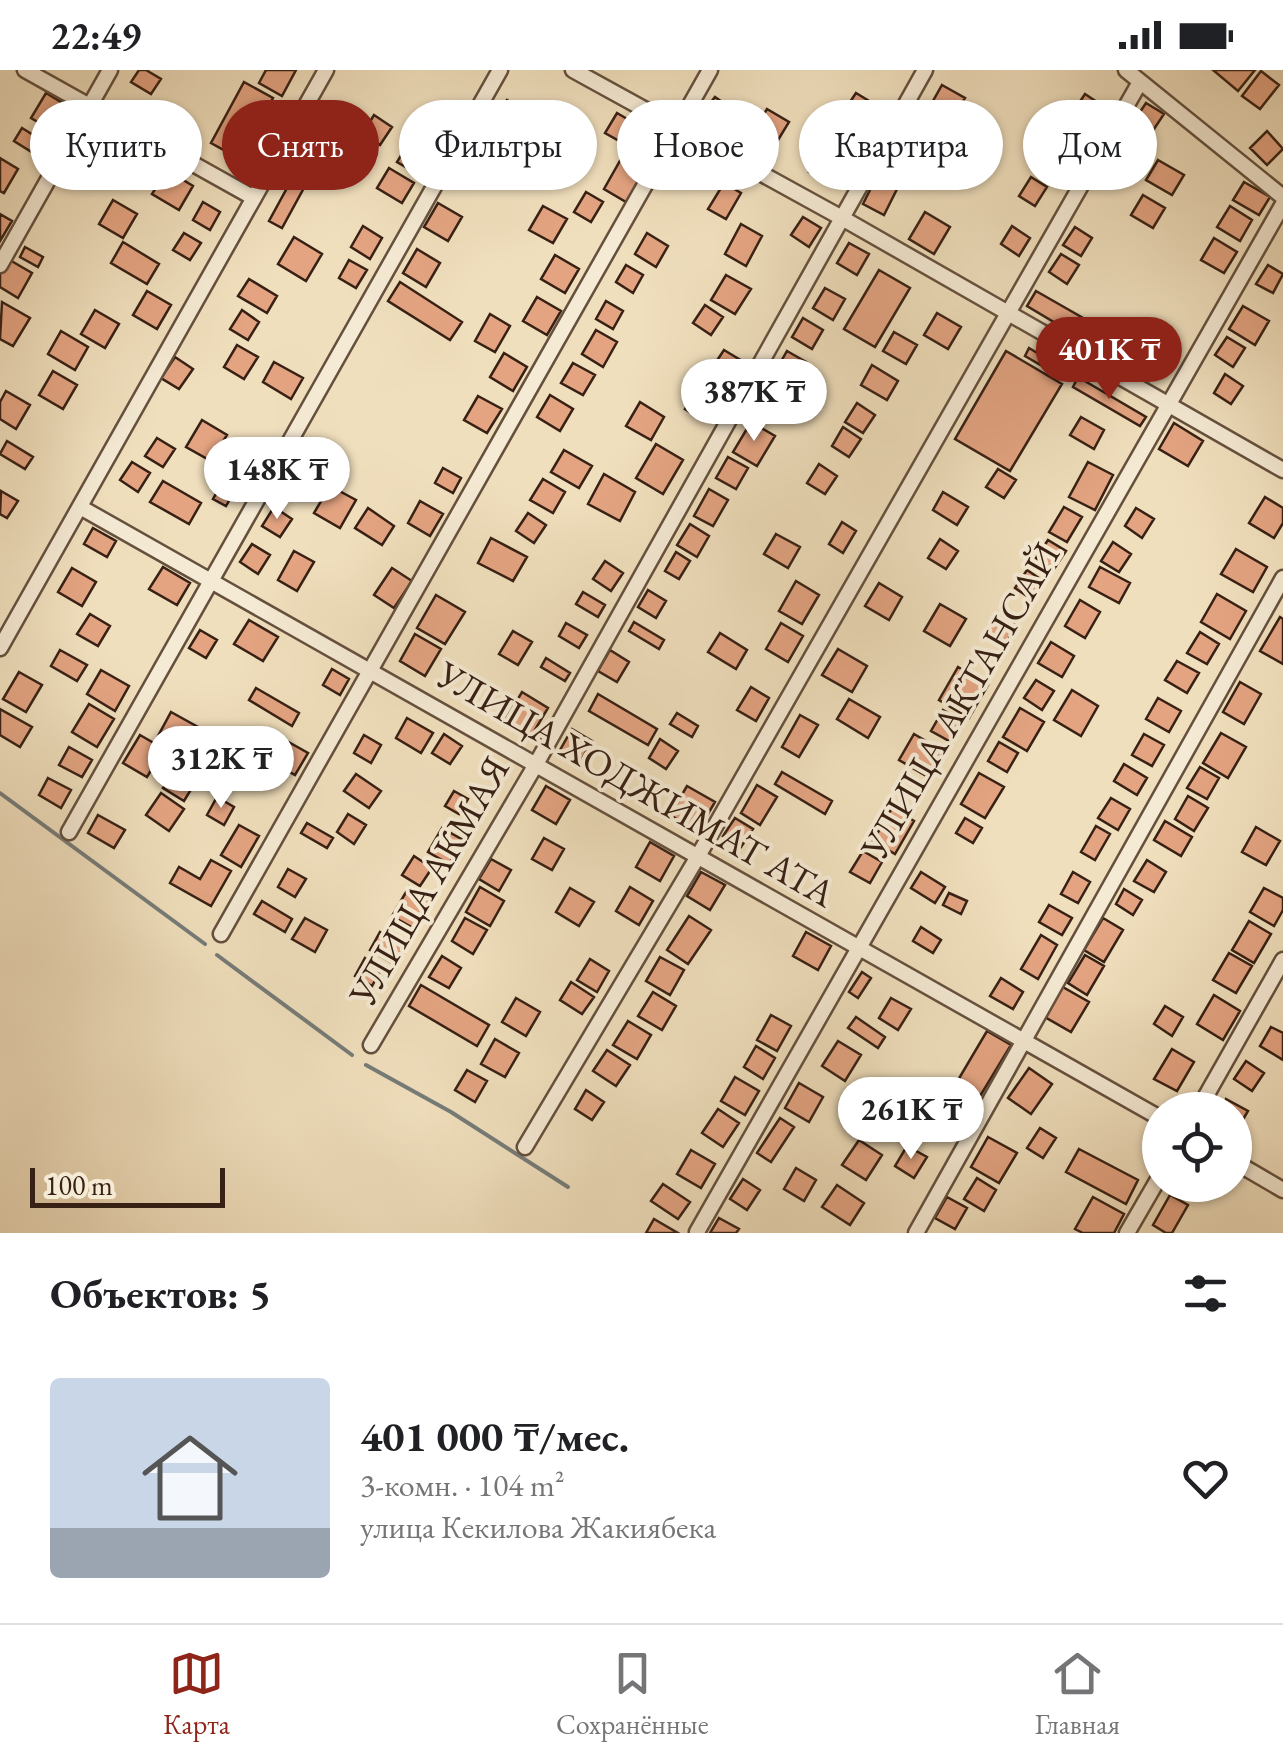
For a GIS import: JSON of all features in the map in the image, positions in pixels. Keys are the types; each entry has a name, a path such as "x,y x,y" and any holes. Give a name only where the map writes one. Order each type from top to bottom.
{"street":[{"path":"25,70 81,100"},
{"path":"93,100 110,70"},
{"path":"0,648 326,70"},
{"path":"69,832 500,70"},
{"path":"573,70 626,100"},
{"path":"694,100 710,70"},
{"name":"УЛИЦА АКМАЯ","path":"371,1044 535,766 926,70"},
{"path":"1126,70 1283,201"},
{"path":"525,1147 696,858 1140,82"},
{"path":"202,169 254,198"},
{"path":"779,184 1283,470"},
{"path":"0,265 42,190"},
{"path":"221,934 643,190"},
{"name":"УЛИЦА АКТАНСАЙ","path":"697,1232 1283,201"},
{"name":"УЛИЦА ХОДЖИМАТ АТА","path":"80,507 1142,1108"},
{"path":"916,1233 1283,578"},
{"path":"1208,1092 1283,960"},
{"path":"1252,1172 1283,1190"},
{"path":"1128,1233 1145,1202"}],"building":[{"path":"139,70 161,79 151,94 131,82"},
{"path":"266,70 296,70 282,96 259,83"},
{"path":"1213,70 1255,70 1238,91"},
{"path":"1261,71 1279,85 1260,109 1242,96"},
{"path":"244,82 273,98 272,100 234,100"},
{"path":"942,85 965,98 964,100 934,100"},
{"path":"617,113 617,140 605,133"},
{"path":"779,116 789,122 779,138"},
{"path":"379,118 392,127 379,144"},
{"path":"222,123 222,149 211,143"},
{"path":"22,128 30,133 30,151 14,141"},
{"path":"1267,131 1283,149 1267,165 1250,148"},
{"path":"0,158 18,169 4,193 0,191"},
{"path":"1157,162 1184,175 1172,195 1157,186"},
{"path":"617,166 617,190 633,190 626,202 604,189"},
{"path":"389,168 399,174 399,190 410,190 402,203 379,189"},
{"path":"1244,182 1270,197 1259,215 1233,200"},
{"path":"154,190 191,190 179,210 152,194"},
{"path":"286,190 303,190 282,228 269,221"},
{"path":"720,190 741,193 726,219 708,209"},
{"path":"870,190 896,190 884,215 863,204"},
{"path":"1023,190 1045,190 1035,206 1019,196"},
{"path":"586,192 603,202 591,222 574,212"},
{"path":"1143,195 1165,208 1153,228 1131,215"},
{"path":"113,200 137,214 123,238 99,224"},
{"path":"203,202 220,212 210,230 193,220"},
{"path":"438,203 462,217 448,241 424,227"},
{"path":"543,206 567,219 553,243 529,230"},
{"path":"1230,206 1252,220 1240,241 1217,227"},
{"path":"925,212 950,227 934,254 909,239"},
{"path":"0,214 12,221 0,241"},
{"path":"803,217 821,228 809,247 791,235"},
{"path":"741,224 762,236 746,266 725,254"},
{"path":"363,226 382,238 370,259 351,247"},
{"path":"1012,226 1030,238 1019,256 1001,244"},
{"path":"1075,227 1092,238 1081,256 1063,245"},
{"path":"184,233 201,243 190,260 173,250"},
{"path":"647,233 668,246 656,267 635,254"},
{"path":"294,237 322,254 306,281 278,264"},
{"path":"1214,238 1237,252 1224,273 1201,260"},
{"path":"123,242 159,264 147,284 111,263"},
{"path":"849,243 869,254 857,275 837,263"},
{"path":"25,247 43,257 38,267 20,257"},
{"path":"417,249 440,263 426,287 403,273"},
{"path":"1061,254 1079,265 1067,284 1049,272"},
{"path":"555,255 579,269 565,293 541,279"},
{"path":"8,259 32,273 18,298 0,287 0,273"},
{"path":"349,260 367,270 356,288 339,278"},
{"path":"626,265 643,275 633,293 616,282"},
{"path":"1268,265 1283,274 1273,293 1256,284"},
{"path":"879,270 910,288 875,347 844,329"},
{"path":"726,275 751,289 735,314 711,300"},
{"path":"249,279 277,296 267,313 238,296"},
{"path":"400,282 462,322 450,340 388,301"},
{"path":"825,288 845,299 833,320 813,308"},
{"path":"147,291 171,305 157,329 133,315"},
{"path":"1036,291 1104,330 1094,346 1027,306"},
{"path":"537,297 561,311 547,335 523,321"},
{"path":"606,301 623,311 613,329 596,319"},
{"path":"2,302 30,318 13,346 0,339"},
{"path":"705,305 723,317 711,335 693,323"},
{"path":"1243,306 1269,321 1255,345 1229,329"},
{"path":"95,310 119,324 105,348 81,334"},
{"path":"242,310 259,322 248,340 230,329"},
{"path":"937,313 961,327 948,349 924,335"},
{"path":"490,314 510,326 495,352 475,341"},
{"path":"803,318 823,330 812,349 792,337"},
{"path":"596,330 617,342 603,367 582,354"},
{"path":"61,331 88,347 75,370 48,354"},
{"path":"894,332 917,345 906,364 883,351"},
{"path":"1227,337 1245,348 1233,367 1215,355"},
{"path":"237,345 258,357 244,379 224,367"},
{"path":"1029,348 1067,371 1063,378 1025,356"},
{"path":"724,350 742,361 730,380 712,368"},
{"path":"787,351 806,362 794,383 775,372"},
{"path":"1006,351 1062,384 1010,471 955,439"},
{"path":"504,353 527,367 513,391 490,377"},
{"path":"175,357 193,369 179,389 161,378"},
{"path":"274,362 303,378 291,399 263,382"},
{"path":"573,363 595,375 583,395 561,383"},
{"path":"872,365 898,381 887,400 861,385"},
{"path":"53,371 77,385 63,409 39,395"},
{"path":"1225,374 1243,386 1231,404 1214,393"},
{"path":"1078,377 1146,417 1140,426 1073,387"},
{"path":"764,381 786,393 769,421 748,409"},
{"path":"697,390 715,402 703,420 685,409"},
{"path":"6,391 30,405 16,429 0,419 0,402"},
{"path":"550,395 573,409 560,431 537,417"},
{"path":"478,396 502,409 487,433 464,420"},
{"path":"640,402 664,417 651,440 626,426"},
{"path":"857,403 875,415 863,433 845,422"},
{"path":"1081,417 1104,430 1094,449 1070,435"},
{"path":"202,420 227,435 211,461 186,447"},
{"path":"751,422 775,436 757,466 733,452"},
{"path":"1174,423 1203,441 1188,466 1159,449"},
{"path":"843,427 861,439 849,457 832,446"},
{"path":"157,438 175,449 163,467 145,456"},
{"path":"7,441 33,457 25,469 0,454"},
{"path":"656,444 683,460 663,494 636,478"},
{"path":"564,450 592,466 579,488 551,472"},
{"path":"728,457 748,468 736,489 716,478"},
{"path":"132,462 150,473 138,492 120,480"},
{"path":"1088,462 1113,475 1095,510 1069,497"},
{"path":"819,464 837,476 825,494 807,483"},
{"path":"443,468 461,478 453,493 435,483"},
{"path":"998,469 1016,480 1004,498 986,487"},
{"path":"604,474 635,492 620,521 588,504"},
{"path":"543,479 565,492 553,513 530,500"},
{"path":"163,481 201,503 189,524 150,502"},
{"path":"222,483 235,490 226,506 213,499"},
{"path":"330,486 356,500 340,528 314,513"},
{"path":"709,489 728,500 713,526 694,516"},
{"path":"1,491 18,501 7,518 0,514"},
{"path":"943,492 968,507 957,525 933,510"},
{"path":"1265,497 1283,508 1283,523 1274,538 1249,523"},
{"path":"420,501 443,514 430,536 408,523"},
{"path":"274,507 292,519 280,537 262,526"},
{"path":"1064,507 1082,517 1067,542 1049,532"},
{"path":"368,508 394,526 382,545 355,528"},
{"path":"1136,508 1154,519 1142,538 1125,526"},
{"path":"528,513 546,525 534,543 516,531"},
{"path":"842,522 856,531 843,553 829,544"},
{"path":"690,524 709,536 697,557 677,545"},
{"path":"93,528 116,541 107,557 84,544"},
{"path":"776,534 800,547 788,568 764,554"},
{"path":"491,538 527,557 513,581 478,563"},
{"path":"940,539 958,551 946,569 928,558"},
{"path":"1048,540 1066,551 1054,569 1036,558"},
{"path":"1113,542 1131,554 1119,572 1101,561"},
{"path":"252,544 270,555 258,574 240,562"},
{"path":"1236,549 1267,567 1253,592 1221,574"},
{"path":"294,551 314,562 297,591 278,580"},
{"path":"676,552 690,561 679,579 665,571"},
{"path":"605,561 623,573 611,591 593,579"},
{"path":"163,567 190,583 177,605 149,589"},
{"path":"1100,567 1130,583 1119,603 1089,587"},
{"path":"72,568 96,582 82,606 58,592"},
{"path":"392,568 412,581 394,608 374,595"},
{"path":"1027,570 1045,582 1033,600 1015,588"},
{"path":"796,581 819,595 802,624 779,611"},
{"path":"879,583 902,597 889,620 865,606"},
{"path":"648,590 666,601 656,618 638,607"},
{"path":"583,592 605,605 598,617 576,604"},
{"path":"1217,594 1246,611 1230,639 1201,622"},
{"path":"436,595 465,612 445,644 417,628"},
{"path":"1080,600 1100,612 1085,638 1065,626"},
{"path":"940,604 966,619 950,646 924,631"},
{"path":"999,613 1017,624 1005,645 987,634"},
{"path":"90,614 110,626 98,646 77,634"},
{"path":"1280,617 1283,619 1283,664 1260,651"},
{"path":"249,620 278,637 263,661 234,644"},
{"path":"634,622 664,640 659,649 629,631"},
{"path":"566,623 587,635 579,648 559,636"},
{"path":"781,623 803,636 788,662 766,649"},
{"path":"200,630 217,640 206,658 189,648"},
{"path":"513,631 532,642 518,665 499,654"},
{"path":"1200,632 1219,644 1207,664 1187,653"},
{"path":"720,633 747,650 736,669 708,652"},
{"path":"415,634 441,649 425,676 400,661"},
{"path":"1051,642 1074,656 1062,677 1038,663"},
{"path":"838,649 867,666 852,692 822,675"},
{"path":"60,650 87,665 77,681 51,666"},
{"path":"610,650 629,662 617,682 598,671"},
{"path":"546,658 570,673 565,681 541,667"},
{"path":"1177,661 1199,673 1187,693 1165,680"},
{"path":"958,667 988,685 969,718 939,700"},
{"path":"332,669 349,679 340,695 323,685"},
{"path":"101,670 129,686 115,711 87,694"},
{"path":"19,672 42,685 26,712 3,699"},
{"path":"1036,680 1054,691 1042,710 1024,698"},
{"path":"1240,682 1261,694 1244,724 1223,712"},
{"path":"751,687 769,698 756,721 737,710"},
{"path":"256,688 299,713 292,726 249,700"},
{"path":"1072,690 1098,706 1081,736 1054,720"},
{"path":"522,692 548,708 529,740 503,724"},
{"path":"598,694 657,729 648,745 589,711"},
{"path":"1158,698 1181,711 1169,732 1146,719"},
{"path":"849,699 880,717 868,738 837,719"},
{"path":"89,704 114,719 97,747 72,732"},
{"path":"1020,708 1044,722 1027,751 1003,737"},
{"path":"0,709 32,727 20,747 0,735"},
{"path":"943,710 963,722 951,742 931,731"},
{"path":"171,712 207,732 194,755 158,736"},
{"path":"677,713 698,726 692,737 670,724"},
{"path":"800,715 818,725 799,757 782,747"},
{"path":"407,718 433,733 421,753 396,738"},
{"path":"572,729 592,741 580,762 560,750"},
{"path":"1221,733 1246,747 1228,778 1203,763"},
{"path":"444,734 462,746 450,764 432,753"},
{"path":"914,734 943,751 928,777 899,760"},
{"path":"1144,734 1164,745 1152,766 1132,755"},
{"path":"140,735 164,749 147,777 123,763"},
{"path":"364,735 381,745 371,763 354,753"},
{"path":"660,739 678,751 666,769 649,758"},
{"path":"285,740 308,753 295,775 272,762"},
{"path":"999,742 1018,753 1007,772 988,761"},
{"path":"69,747 92,760 82,777 59,765"},
{"path":"233,751 255,764 242,786 220,773"},
{"path":"182,755 204,768 184,801 163,788"},
{"path":"1124,764 1147,778 1137,795 1114,781"},
{"path":"1200,767 1219,778 1207,799 1187,788"},
{"path":"782,772 832,801 825,814 775,784"},
{"path":"979,773 1004,787 985,818 961,804"},
{"path":"356,774 381,791 369,808 344,791"},
{"path":"48,778 71,790 61,808 39,795"},
{"path":"757,785 777,797 760,825 741,813"},
{"path":"546,786 570,800 556,824 532,810"},
{"path":"687,786 715,802 698,831 670,815"},
{"path":"454,791 468,799 459,814 445,806"},
{"path":"161,793 184,809 169,831 146,815"},
{"path":"1188,796 1208,808 1194,831 1175,819"},
{"path":"217,797 234,807 224,825 207,815"},
{"path":"1111,798 1130,809 1118,830 1098,818"},
{"path":"892,808 914,821 895,854 873,841"},
{"path":"348,814 366,825 354,844 337,832"},
{"path":"98,815 125,830 114,848 88,833"},
{"path":"735,818 753,829 741,847 723,836"},
{"path":"965,818 982,828 973,843 956,833"},
{"path":"1165,821 1192,837 1181,856 1154,840"},
{"path":"307,823 333,838 327,848 301,833"},
{"path":"239,825 259,836 241,867 221,855"},
{"path":"1096,826 1110,834 1095,860 1081,852"},
{"path":"1256,827 1280,841 1266,865 1242,852"},
{"path":"442,828 463,840 449,864 428,852"},
{"path":"544,838 564,849 552,870 532,859"},
{"path":"650,842 674,856 660,881 636,867"},
{"path":"863,851 882,862 870,883 850,872"},
{"path":"414,856 432,868 420,886 402,875"},
{"path":"491,859 511,870 499,891 479,879"},
{"path":"211,860 231,871 211,906 170,883 179,867 200,879"},
{"path":"1147,860 1166,872 1154,892 1134,881"},
{"path":"288,869 306,879 295,897 278,887"},
{"path":"701,872 725,885 710,910 687,896"},
{"path":"921,872 945,887 935,903 911,888"},
{"path":"1073,872 1090,882 1078,903 1061,894"},
{"path":"409,887 432,900 415,929 392,916"},
{"path":"480,887 504,901 490,926 466,912"},
{"path":"630,887 653,901 639,925 616,911"},
{"path":"570,888 594,902 579,926 556,912"},
{"path":"1264,888 1283,898 1283,910 1274,926 1250,912"},
{"path":"1124,889 1142,900 1133,915 1116,904"},
{"path":"949,893 967,901 961,914 943,905"},
{"path":"262,901 292,919 285,932 254,914"},
{"path":"1049,905 1072,918 1062,935 1039,922"},
{"path":"689,916 711,930 688,964 667,950"},
{"path":"305,918 327,930 315,952 292,939"},
{"path":"465,918 487,930 473,954 452,941"},
{"path":"1103,918 1123,930 1104,962 1084,950"},
{"path":"1249,921 1271,934 1254,963 1232,950"},
{"path":"921,927 941,940 933,953 913,941"},
{"path":"380,932 407,947 396,965 370,950"},
{"path":"806,932 831,946 818,970 793,956"},
{"path":"1041,935 1057,945 1038,979 1021,969"},
{"path":"1229,953 1252,966 1236,993 1213,980"},
{"path":"1085,955 1104,966 1087,995 1068,983"},
{"path":"442,956 461,968 449,988 429,977"},
{"path":"660,957 684,970 670,995 646,981"},
{"path":"365,958 382,968 372,986 355,976"},
{"path":"590,959 609,971 597,992 577,980"},
{"path":"862,972 871,978 858,998 849,992"},
{"path":"1001,978 1023,992 1013,1009 990,996"},
{"path":"571,982 594,997 582,1014 560,1000"},
{"path":"421,985 489,1025 477,1046 409,1006"},
{"path":"1061,986 1089,1002 1071,1032 1043,1016"},
{"path":"653,992 676,1006 662,1030 638,1016"},
{"path":"1214,995 1240,1011 1223,1040 1197,1024"},
{"path":"516,998 540,1012 526,1036 502,1022"},
{"path":"891,998 911,1009 898,1030 879,1018"},
{"path":"1165,1006 1183,1017 1172,1036 1154,1024"},
{"path":"771,1015 791,1026 777,1051 757,1040"},
{"path":"856,1017 885,1037 878,1048 848,1028"},
{"path":"628,1021 651,1035 637,1059 613,1045"},
{"path":"1271,1027 1283,1033 1283,1060 1260,1046"},
{"path":"987,1031 1011,1045 968,1116 945,1102"},
{"path":"495,1039 519,1053 505,1077 481,1064"},
{"path":"838,1041 861,1055 845,1081 822,1066"},
{"path":"756,1046 775,1058 763,1079 744,1067"},
{"path":"1172,1049 1194,1062 1177,1091 1154,1079"},
{"path":"607,1050 630,1065 616,1086 593,1071"},
{"path":"1246,1061 1264,1073 1252,1091 1234,1079"},
{"path":"1029,1068 1052,1084 1031,1114 1008,1098"},
{"path":"467,1070 487,1081 475,1102 455,1090"},
{"path":"735,1077 759,1091 745,1115 721,1101"},
{"path":"799,1083 823,1097 809,1122 785,1108"},
{"path":"586,1090 604,1102 592,1120 575,1109"},
{"path":"938,1104 957,1115 945,1136 925,1125"},
{"path":"718,1109 739,1123 723,1147 702,1133"},
{"path":"780,1118 794,1127 771,1162 757,1153"},
{"path":"1040,1128 1056,1138 1043,1158 1027,1148"},
{"path":"988,1137 1017,1153 999,1183 971,1167"},
{"path":"859,1140 882,1155 866,1180 842,1165"},
{"path":"907,1146 927,1157 914,1178 895,1166"},
{"path":"1079,1149 1138,1180 1126,1204 1066,1172"},
{"path":"691,1150 715,1164 701,1188 677,1174"},
{"path":"796,1168 816,1180 804,1201 784,1189"},
{"path":"977,1178 996,1190 984,1211 964,1199"},
{"path":"743,1179 760,1190 747,1210 730,1199"},
{"path":"663,1184 690,1202 678,1219 651,1201"},
{"path":"837,1185 864,1203 850,1225 822,1207"},
{"path":"947,1197 967,1208 955,1229 935,1218"},
{"path":"1093,1197 1124,1214 1114,1233 1083,1233 1075,1229"},
{"path":"1166,1202 1188,1205 1172,1233 1153,1225"},
{"path":"719,1218 739,1229 736,1233 710,1233"},
{"path":"654,1219 678,1233 646,1233"}],"waterway":[{"path":"0,793 205,944"},
{"path":"217,955 352,1055"},
{"path":"366,1065 451,1112 568,1187"}]}
